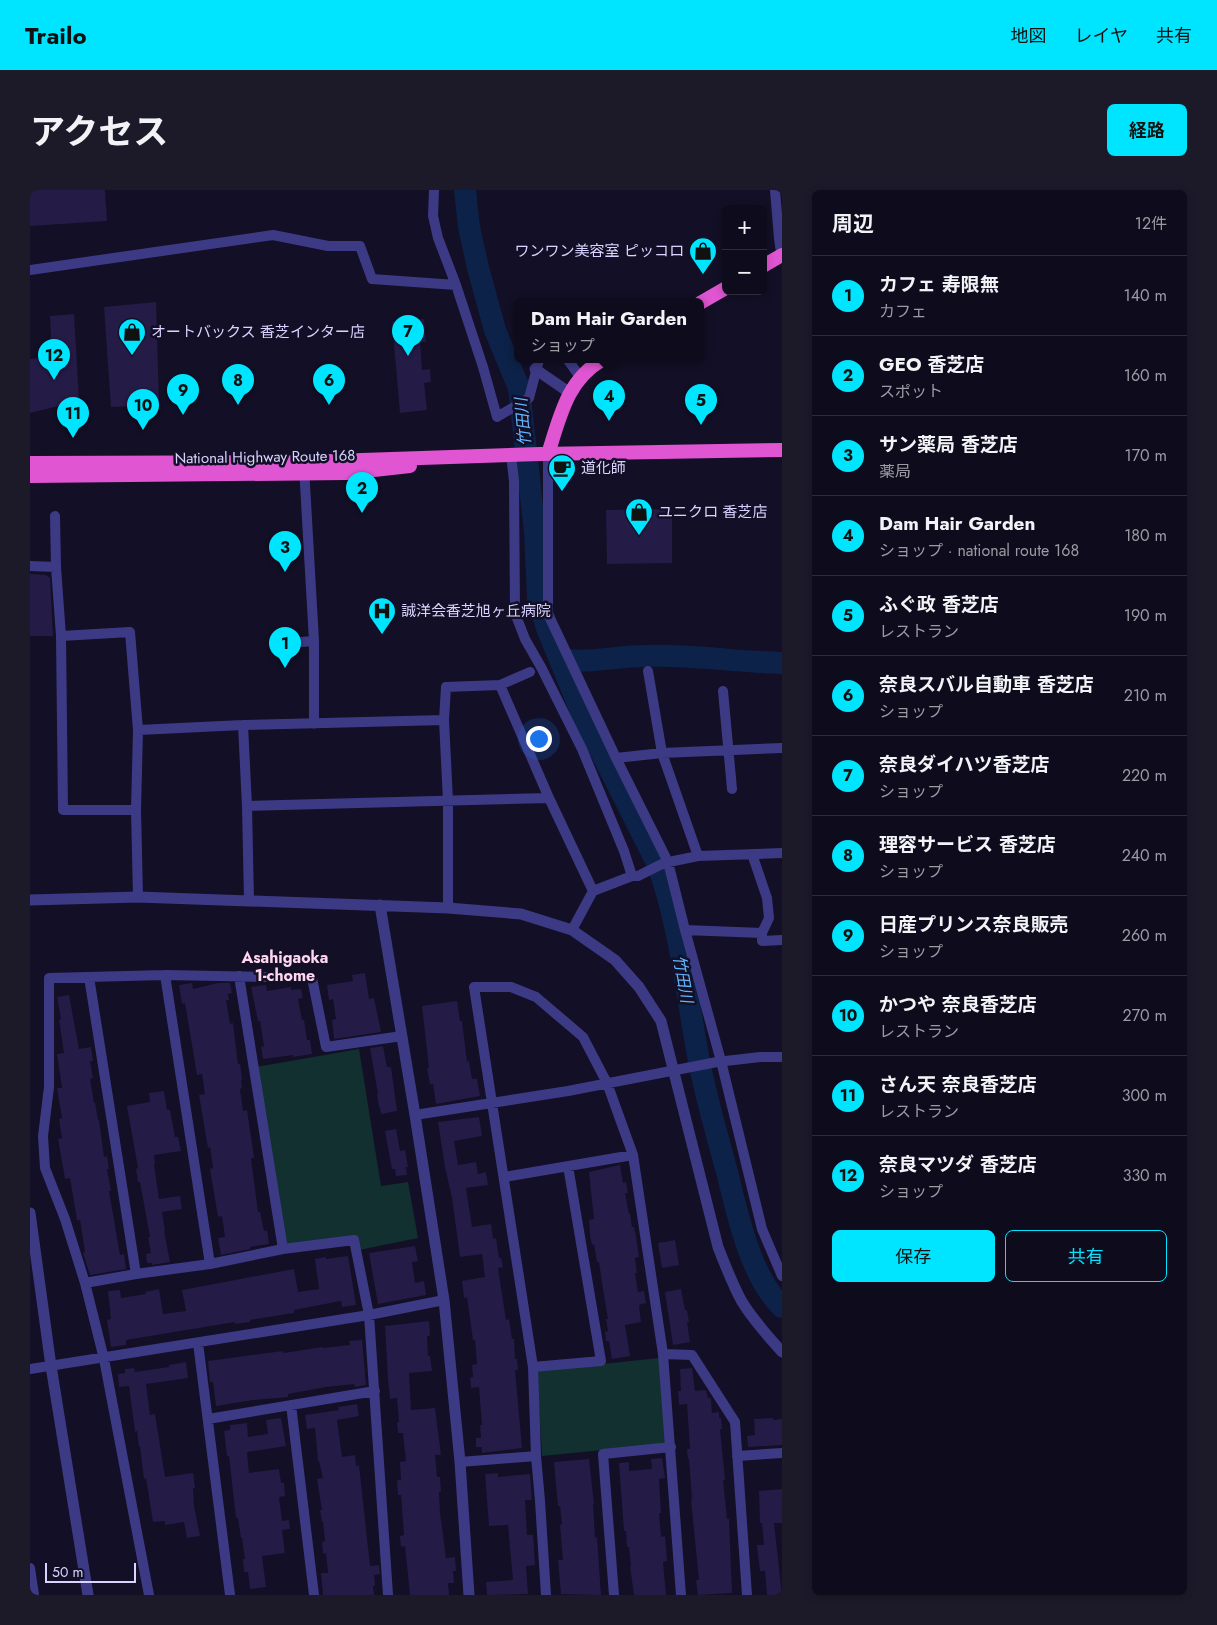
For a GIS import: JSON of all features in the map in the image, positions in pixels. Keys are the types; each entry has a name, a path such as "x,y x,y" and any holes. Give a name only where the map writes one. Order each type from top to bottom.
{"highway":[{"path":"767,264 782,256"},
{"path":"704,301 722,290"},
{"path":"544,454 570,393 580,377 597,363"},
{"name":"National Highway Route 168","path":"30,462 304,468 347,473 506,456 782,450"},
{"name":"National Highway Route 168","path":"30,476 304,468"}],"street":[{"path":"434,190 433,216 438,238 456,285 497,417 529,398 537,365 570,393"},
{"path":"775,190 782,256"},
{"path":"30,270 273,235 328,246 360,246 372,279 456,285"},
{"path":"570,363 580,377"},
{"path":"544,454 548,614 666,863 762,1229 782,1276"},
{"path":"506,456 514,481 515,613 525,639 582,749 635,876"},
{"path":"304,468 314,641 314,724"},
{"path":"55,516 56,567 61,636 63,810 136,810"},
{"path":"30,566 56,567"},
{"path":"61,636 130,632 138,730 136,810 138,897"},
{"path":"274,644 314,641"},
{"path":"648,670 662,753 698,856"},
{"path":"448,908 448,801 444,720 446,687 500,685 530,672"},
{"path":"500,685 549,798 593,891"},
{"path":"723,691 732,789"},
{"path":"138,730 243,725 444,720"},
{"path":"243,725 249,901"},
{"path":"616,758 662,753 782,748"},
{"path":"247,806 549,798"},
{"path":"572,930 593,891 666,863 698,856 782,853"},
{"path":"752,854 768,898 769,918 762,933 762,941 782,940"},
{"path":"30,900 138,897 448,908 521,914 572,930 615,960 640,987 660,1021 718,1247 742,1302 757,1324 782,1352"},
{"path":"380,905 444,1300 460,1462 469,1595"},
{"path":"685,930 762,933"},
{"path":"149,1595 104,1359 85,1283 65,1219 45,1168 43,1136 49,1087 49,978 165,975 312,978 326,1047 402,1036"},
{"path":"165,975 210,1264"},
{"path":"239,976 283,1249"},
{"path":"89,977 136,1274"},
{"path":"546,1595 536,1456 533,1367 474,987 511,987 536,997 583,1037 607,1083 633,1155 662,1354 671,1447 681,1595"},
{"path":"415,1115 493,1104 719,1062 760,1057 782,1057"},
{"path":"504,1177 633,1155"},
{"path":"533,1367 601,1361 568,1166"},
{"path":"30,1213 51,1366 88,1595"},
{"path":"85,1283 210,1264 283,1249 354,1240 369,1315 388,1595"},
{"path":"30,1370 369,1315 444,1300"},
{"path":"198,1343 230,1595"},
{"path":"662,1354 692,1355 735,1422 747,1595"},
{"path":"208,1419 374,1391"},
{"path":"291,1405 314,1595"},
{"path":"614,1595 603,1454 671,1447"},
{"path":"737,1456 782,1453"},
{"path":"460,1462 536,1456"},
{"path":"30,1568 34,1595"}],"green space":[{"path":"359,1049 381,1186 408,1182 418,1238 359,1250 355,1236 285,1247 256,1067"},
{"path":"659,1358 665,1444 542,1456 537,1371"}],"building":[{"path":"30,190 105,190 107,221 30,226"},
{"name":"オートバックス 香芝インター店","path":"156,302 159,405 111,407 104,307"},
{"path":"74,314 79,401 30,413 30,359 52,357 50,316"},
{"path":"424,319 426,342 420,342 422,370 430,369 431,382 424,383 427,410 400,413 392,322"},
{"name":"ユニクロ 香芝店","path":"672,509 672,563 607,564 606,510"},
{"path":"30,574 46,575 50,578 53,636 30,636"},
{"path":"365,973 369,999 374,998 381,1032 334,1039 332,1020 336,1019 333,999 329,1000 327,985 353,981 352,975"},
{"path":"192,983 193,989 218,983 230,983 232,993 228,994 229,1000 226,1000 230,1024 233,1023 238,1064 240,1064 242,1088 240,1089 243,1111 247,1110 254,1158 251,1158 258,1212 260,1212 264,1231 267,1230 269,1244 221,1255 218,1238 225,1237 222,1216 218,1217 210,1169 213,1168 210,1147 208,1148 199,1095 205,1094 202,1074 197,1075 185,1003 182,1004 179,985"},
{"path":"266,985 267,991 291,987 291,990 301,989 303,998 298,999 307,1040 310,1040 312,1054 263,1059 261,1047 264,1046 260,1021 258,1021 251,987"},
{"path":"69,995 79,1049 91,1047 93,1061 90,1061 93,1078 90,1079 99,1120 104,1157 107,1156 111,1191 109,1191 120,1255 124,1254 126,1269 90,1275 83,1253 85,1252 80,1220 77,1220 70,1178 65,1179 58,1139 62,1138 59,1119 62,1118 57,1088 62,1088 57,1054 64,1053 57,997"},
{"path":"457,1001 460,1021 462,1021 467,1062 469,1061 472,1079 477,1079 480,1096 436,1104 433,1084 430,1084 427,1068 429,1068 422,1006"},
{"path":"383,1046 387,1067 391,1067 397,1111 381,1114 370,1048"},
{"path":"164,1091 167,1110 170,1110 175,1137 178,1137 181,1151 154,1155 159,1199 180,1196 182,1209 162,1212 170,1262 152,1265 152,1263 147,1263 146,1254 151,1253 148,1237 150,1237 140,1182 138,1182 136,1169 138,1168 127,1106 150,1102 149,1093"},
{"path":"479,1117 482,1136 454,1141 458,1165 476,1162 478,1174 486,1172 488,1185 466,1188 472,1227 491,1224 493,1239 496,1238 499,1258 501,1258 503,1267 498,1268 506,1320 509,1319 512,1339 514,1339 515,1359 517,1359 518,1370 515,1370 522,1448 482,1453 482,1447 476,1447 476,1438 481,1438 480,1425 482,1425 479,1387 471,1388 470,1378 473,1377 472,1365 477,1364 475,1340 473,1340 467,1297 464,1298 462,1281 485,1277 482,1254 460,1257 452,1198 438,1122"},
{"path":"396,1129 400,1151 405,1150 408,1167 406,1167 407,1175 396,1176 395,1169 392,1169 385,1131"},
{"path":"620,1165 623,1183 626,1182 628,1193 625,1193 632,1227 634,1227 636,1236 639,1257 635,1258 638,1292 644,1291 646,1303 639,1305 641,1322 625,1325 630,1356 612,1359 609,1341 606,1341 605,1332 608,1331 606,1319 608,1319 599,1262 597,1262 594,1244 592,1245 590,1235 589,1220 594,1219 589,1172"},
{"path":"675,1240 679,1265 662,1268 658,1243"},
{"path":"415,1246 418,1261 412,1262 415,1283 424,1281 426,1295 378,1304 369,1253"},
{"path":"348,1256 356,1305 342,1307 341,1301 294,1310 294,1313 250,1320 250,1322 235,1324 235,1322 126,1340 126,1345 111,1347 107,1320 111,1319 108,1291 120,1290 121,1298 146,1294 145,1292 159,1289 163,1314 186,1311 182,1290 294,1269 298,1292 319,1289 315,1259"},
{"path":"681,1289 685,1310 687,1310 690,1342 673,1345 665,1292"},
{"path":"429,1321 430,1336 427,1336 428,1356 430,1356 432,1371 409,1373 411,1410 435,1408 441,1455 435,1455 437,1477 440,1477 440,1512 446,1558 455,1557 456,1571 453,1571 454,1583 448,1583 449,1595 410,1595 405,1546 401,1547 400,1536 404,1535 401,1495 398,1495 397,1480 401,1480 400,1462 406,1461 403,1433 398,1433 397,1398 390,1399 388,1379 385,1326"},
{"path":"362,1340 366,1385 355,1387 354,1384 326,1387 288,1394 288,1397 216,1406 213,1382 210,1382 208,1361 283,1351 284,1353 350,1345 349,1341"},
{"path":"186,1362 188,1378 146,1384 150,1415 155,1414 165,1477 193,1473 195,1488 193,1488 194,1506 200,1536 187,1538 184,1522 165,1525 165,1521 153,1522 137,1431 135,1432 129,1386 119,1387 118,1374 125,1373 125,1369 134,1368 135,1372 169,1367 169,1365"},
{"path":"692,1368 695,1391 706,1390 708,1398 711,1398 712,1413 719,1412 719,1418 721,1418 722,1429 720,1429 725,1480 723,1480 727,1519 729,1519 732,1593 698,1595 696,1580 699,1580 687,1449 690,1449 687,1404 679,1405 678,1391 681,1391 680,1369"},
{"path":"357,1404 359,1416 337,1420 342,1457 355,1455 356,1466 359,1465 370,1566 379,1565 380,1574 374,1575 374,1595 323,1595 321,1573 328,1573 326,1553 323,1554 322,1542 325,1541 317,1479 323,1478 318,1461 315,1428 307,1429 305,1415 339,1410 338,1407"},
{"path":"281,1418 286,1446 247,1452 249,1473 279,1469 281,1483 284,1483 285,1496 279,1497 282,1521 289,1520 290,1529 282,1530 285,1553 262,1556 266,1587 250,1589 248,1572 244,1572 243,1559 245,1559 238,1518 236,1518 229,1456 227,1456 224,1431 230,1430 230,1425 247,1423 248,1437 268,1434 266,1420"},
{"path":"773,1418 773,1420 782,1419 782,1445 748,1447 747,1436 755,1435 754,1419"},
{"path":"662,1458 665,1478 659,1479 661,1513 659,1513 661,1537 665,1536 667,1561 663,1562 666,1595 634,1595 629,1547 627,1547 626,1531 624,1531 619,1463 629,1462 629,1471 652,1469 651,1459"},
{"path":"589,1459 601,1595 561,1594 558,1560 563,1560 560,1525 562,1524 560,1506 558,1506 554,1462"},
{"path":"498,1473 498,1477 530,1474 532,1500 525,1500 527,1535 533,1535 535,1565 526,1566 528,1594 487,1595 486,1582 513,1580 508,1525 489,1526 485,1474"},
{"path":"782,1489 782,1523 774,1523 782,1595 767,1595 765,1571 760,1571 757,1545 764,1545 762,1523 760,1523 759,1491"}],"waterway":[{"name":"竹田川","path":"465,190 469,227 478,268 495,330 519,388 535,533 538,598 547,628 583,716 658,865 677,933 703,1082 741,1228 762,1280 782,1307"},
{"name":"竹田川","path":"560,659 581,661 634,656 661,656 782,663"}],"place":[{"name":"ワンワン美容室 ピッコロ","path":"703,275"},
{"name":"オートバックス 香芝インター店","path":"132,356"},
{"name":"奈良ダイハツ香芝店","path":"408,356"},
{"name":"奈良マツダ 香芝店","path":"54,380"},
{"name":"理容サービス 香芝店","path":"238,405"},
{"name":"奈良スバル自動車 香芝店","path":"329,405"},
{"name":"日産プリンス奈良販売","path":"183,415"},
{"name":"Dam Hair Garden","path":"609,421"},
{"name":"ふぐ政 香芝店","path":"701,425"},
{"name":"かつや 奈良香芝店","path":"143,430"},
{"name":"さん天 奈良香芝店","path":"73,438"},
{"name":"道化師","path":"562,492"},
{"name":"GEO 香芝店","path":"362,513"},
{"name":"ユニクロ 香芝店","path":"639,536"},
{"name":"サン薬局 香芝店","path":"285,572"},
{"name":"誠洋会香芝旭ヶ丘病院","path":"382,635"},
{"name":"カフェ 寿限無","path":"285,668"}],"district":[{"name":"Asahigaoka 1-chome","path":"285,966"}]}
